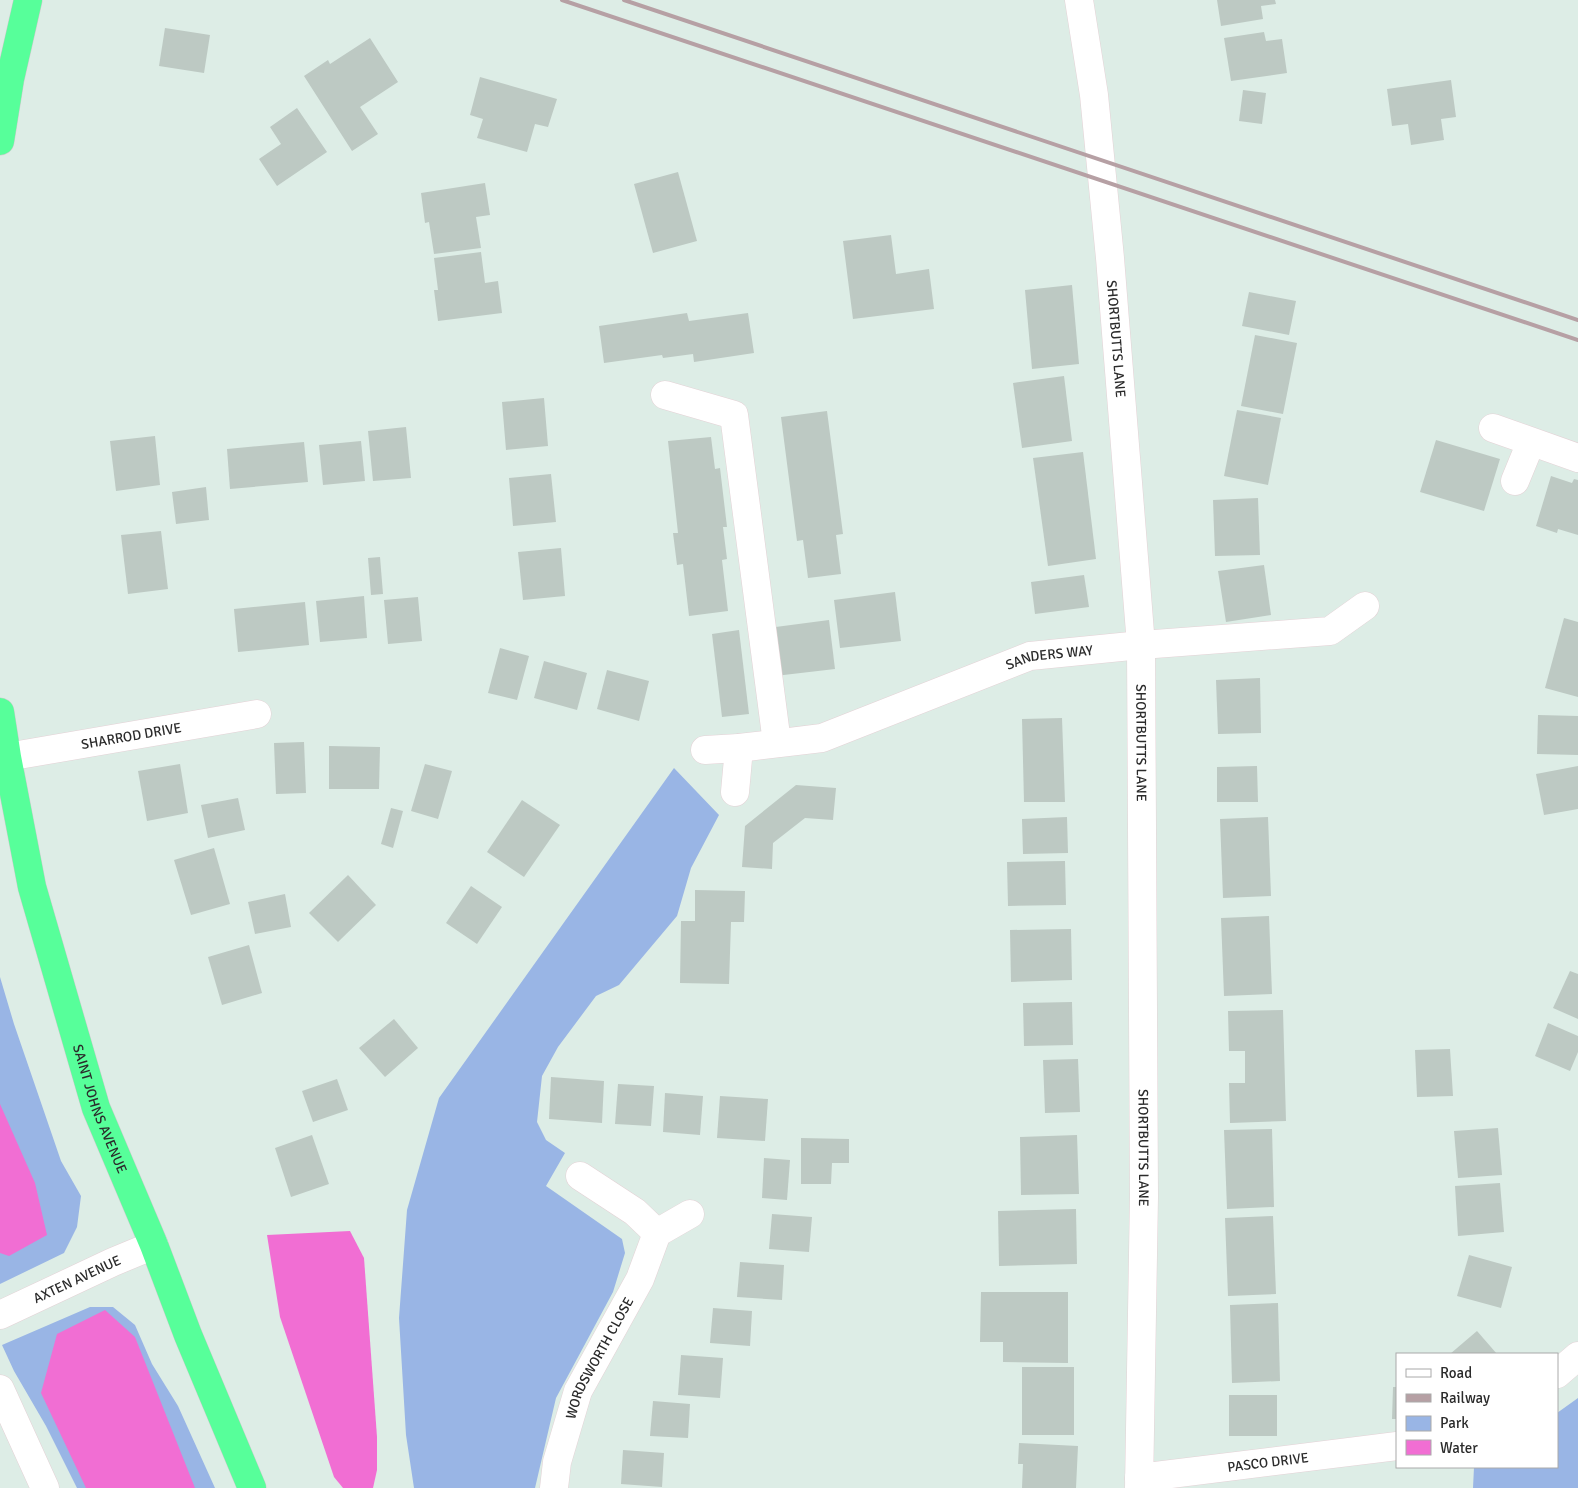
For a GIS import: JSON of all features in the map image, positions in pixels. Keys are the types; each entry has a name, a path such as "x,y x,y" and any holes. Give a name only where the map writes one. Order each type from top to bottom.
{"highway":[{"path":"0,141 10,79 28,0"},
{"name":"SAINT JOHNS AVENUE","path":"0,712 6,757 32,887 96,1108 154,1245 188,1335 252,1488"}],"street":[{"name":"SHORTBUTTS LANE","path":"1080,0 1094,95 1109,248 1141,645 1144,1196 1139,1483"},
{"path":"665,395 734,415 777,743"},
{"path":"1493,428 1578,458"},
{"path":"1515,481 1531,442"},
{"name":"SANDERS WAY","path":"705,750 822,738 1030,656 1141,645 1330,631 1365,606"},
{"name":"SHARROD DRIVE","path":"6,757 257,714"},
{"path":"735,792 739,748"},
{"path":"580,1176 635,1212 657,1233 690,1214"},
{"name":"WORDSWORTH CLOSE","path":"554,1488 557,1462 578,1392 640,1279 657,1233"},
{"name":"AXTEN AVENUE","path":"6,1312 154,1245"},
{"path":"1558,1373 1578,1356"},
{"path":"0,1389 45,1488"},
{"name":"PASCO DRIVE","path":"1139,1483 1396,1446"}],"green space":[{"path":"674,768 719,815 691,868 677,916 619,985 596,996 558,1047 542,1076 537,1122 546,1140 565,1153 546,1186 622,1239 625,1253 613,1292 556,1398 535,1488 414,1488 406,1435 399,1318 407,1210 439,1098"},
{"path":"0,977 14,1024 61,1161 81,1196 77,1227 64,1253 0,1284"},
{"path":"90,1307 113,1307 135,1325 152,1364 178,1406 215,1488 77,1488 2,1345"},
{"path":"1578,1398 1578,1488 1473,1488 1474,1468 1558,1468 1558,1412"}],"water":[{"path":"0,1104 35,1183 47,1235 9,1256 0,1253"},
{"path":"350,1231 364,1258 377,1437 377,1470 373,1488 343,1488 334,1477 280,1317 267,1235"},
{"path":"105,1310 135,1337 195,1488 86,1488 41,1393 57,1334"}],"building":[{"path":"1217,0 1275,0 1276,4 1261,6 1263,19 1221,26"},
{"path":"165,28 210,35 204,73 159,66"},
{"path":"1264,32 1266,41 1282,39 1287,73 1231,81 1224,38"},
{"path":"370,38 398,82 360,107 378,134 352,151 304,76 328,60 330,64"},
{"path":"480,77 557,99 548,127 535,124 527,152 477,138 483,119 470,115"},
{"path":"1451,80 1456,117 1441,119 1444,140 1411,145 1408,124 1392,126 1387,89"},
{"path":"1243,90 1266,93 1262,124 1239,121"},
{"path":"297,108 327,152 277,186 259,159 281,144 270,127"},
{"path":"678,172 697,241 653,253 634,184"},
{"path":"485,183 490,215 476,217 481,248 434,254 429,222 425,223 421,193"},
{"path":"891,235 896,274 929,269 934,309 853,319 843,241"},
{"path":"481,252 485,283 498,281 502,313 438,321 434,290 438,290 434,258"},
{"path":"1072,285 1079,364 1032,369 1025,290"},
{"path":"1249,292 1296,301 1289,335 1242,326"},
{"path":"687,313 689,321 748,313 754,353 694,362 693,354 663,358 662,355 604,363 599,326"},
{"path":"1255,335 1297,343 1283,414 1241,406"},
{"path":"1064,376 1072,441 1022,448 1013,383"},
{"path":"544,398 548,446 506,450 502,402"},
{"path":"1237,410 1281,418 1268,485 1224,476"},
{"path":"827,411 843,534 836,535 841,574 808,578 803,540 797,541 781,417"},
{"path":"406,427 411,478 373,481 368,431"},
{"path":"155,436 160,485 116,491 110,441"},
{"path":"711,437 715,469 720,468 727,527 723,527 727,559 722,560 728,611 689,616 683,564 677,565 673,533 678,533 668,441"},
{"path":"1436,440 1500,459 1484,511 1420,492"},
{"path":"361,441 365,481 323,485 319,445"},
{"path":"304,442 308,482 230,489 227,449"},
{"path":"1083,452 1096,559 1048,566 1033,458"},
{"path":"551,474 556,522 513,526 509,478"},
{"path":"1551,476 1572,483 1574,479 1578,480 1578,535 1558,529 1557,533 1536,526"},
{"path":"206,487 209,520 176,524 172,492"},
{"path":"1258,498 1260,555 1215,556 1213,500"},
{"path":"161,531 168,589 128,594 121,535"},
{"path":"561,548 565,596 523,600 518,552"},
{"path":"380,557 383,594 371,595 368,558"},
{"path":"1264,565 1271,615 1226,622 1218,571"},
{"path":"1084,575 1089,607 1035,614 1031,582"},
{"path":"895,592 901,641 840,648 834,600"},
{"path":"364,596 367,638 320,642 316,601"},
{"path":"418,597 422,641 388,644 384,600"},
{"path":"305,602 309,645 238,652 234,609"},
{"path":"1564,618 1578,622 1578,697 1545,688"},
{"path":"829,620 835,669 775,676 768,628"},
{"path":"739,630 749,714 722,717 712,634"},
{"path":"500,648 529,656 517,700 488,693"},
{"path":"544,661 587,673 577,710 534,698"},
{"path":"607,670 649,681 639,721 597,709"},
{"path":"1260,678 1261,733 1218,734 1216,680"},
{"path":"1538,715 1578,716 1578,755 1537,754"},
{"path":"1062,718 1065,802 1024,802 1022,719"},
{"path":"304,742 306,793 276,794 274,743"},
{"path":"329,746 380,747 379,789 329,789"},
{"path":"180,764 188,813 147,821 138,771"},
{"path":"425,764 452,771 438,819 411,811"},
{"path":"1257,766 1258,802 1217,802 1217,767"},
{"path":"1578,766 1578,809 1544,815 1536,774"},
{"path":"796,785 836,788 833,820 805,818 773,843 772,869 742,867 745,826"},
{"path":"238,798 245,830 208,838 201,805"},
{"path":"522,800 560,825 524,877 487,852"},
{"path":"391,808 403,811 393,848 381,844"},
{"path":"1067,817 1068,853 1023,854 1022,819"},
{"path":"1268,817 1271,896 1223,898 1220,819"},
{"path":"214,848 230,904 191,915 174,860"},
{"path":"1065,861 1066,905 1008,906 1007,862"},
{"path":"348,875 376,905 338,942 309,913"},
{"path":"471,886 502,907 477,944 446,923"},
{"path":"695,890 745,891 744,922 731,922 729,984 680,983 681,921 695,921"},
{"path":"285,894 291,927 255,934 248,902"},
{"path":"1269,916 1272,994 1224,996 1221,918"},
{"path":"1071,929 1072,980 1011,982 1010,930"},
{"path":"249,945 262,993 222,1005 208,957"},
{"path":"1570,971 1578,974 1578,1019 1553,1008"},
{"path":"1072,1002 1073,1045 1024,1046 1023,1003"},
{"path":"1283,1010 1286,1121 1230,1123 1229,1083 1245,1083 1245,1051 1229,1051 1228,1011"},
{"path":"394,1019 418,1048 385,1077 359,1048"},
{"path":"1548,1023 1578,1036 1578,1052 1570,1071 1535,1056"},
{"path":"1450,1049 1453,1096 1417,1097 1415,1050"},
{"path":"1078,1059 1080,1112 1045,1113 1043,1060"},
{"path":"551,1077 604,1081 602,1123 549,1119"},
{"path":"337,1079 348,1110 313,1122 302,1091"},
{"path":"618,1084 654,1086 651,1126 615,1124"},
{"path":"665,1093 703,1096 700,1135 663,1132"},
{"path":"720,1096 768,1099 765,1141 717,1138"},
{"path":"1498,1128 1502,1175 1458,1178 1454,1131"},
{"path":"1272,1129 1274,1207 1227,1209 1224,1130"},
{"path":"312,1135 329,1184 291,1197 275,1148"},
{"path":"1077,1135 1079,1194 1021,1195 1020,1137"},
{"path":"801,1138 849,1139 849,1163 832,1163 831,1184 801,1184"},
{"path":"764,1158 790,1160 787,1200 762,1198"},
{"path":"1500,1183 1504,1232 1458,1236 1455,1186"},
{"path":"1076,1209 1077,1264 999,1266 998,1211"},
{"path":"772,1214 812,1217 809,1252 769,1249"},
{"path":"1273,1216 1276,1294 1228,1296 1225,1218"},
{"path":"1469,1255 1512,1267 1501,1308 1457,1296"},
{"path":"740,1262 784,1265 782,1300 737,1297"},
{"path":"981,1292 1068,1292 1068,1363 1003,1362 1003,1342 980,1342"},
{"path":"1278,1303 1280,1381 1232,1383 1230,1305"},
{"path":"713,1308 752,1311 750,1346 710,1343"},
{"path":"1477,1331 1496,1353 1451,1353"},
{"path":"681,1355 723,1358 720,1398 678,1395"},
{"path":"1022,1367 1074,1367 1074,1435 1022,1435"},
{"path":"1393,1387 1396,1387 1396,1419 1392,1419"},
{"path":"1229,1395 1277,1395 1277,1436 1229,1436"},
{"path":"653,1401 690,1404 688,1438 650,1436"},
{"path":"1019,1443 1078,1446 1076,1488 1022,1488 1023,1464 1018,1464"},
{"path":"623,1450 664,1453 662,1487 621,1484"}],"railway":[{"path":"562,0 1578,340"},
{"path":"624,0 1578,320"}]}
